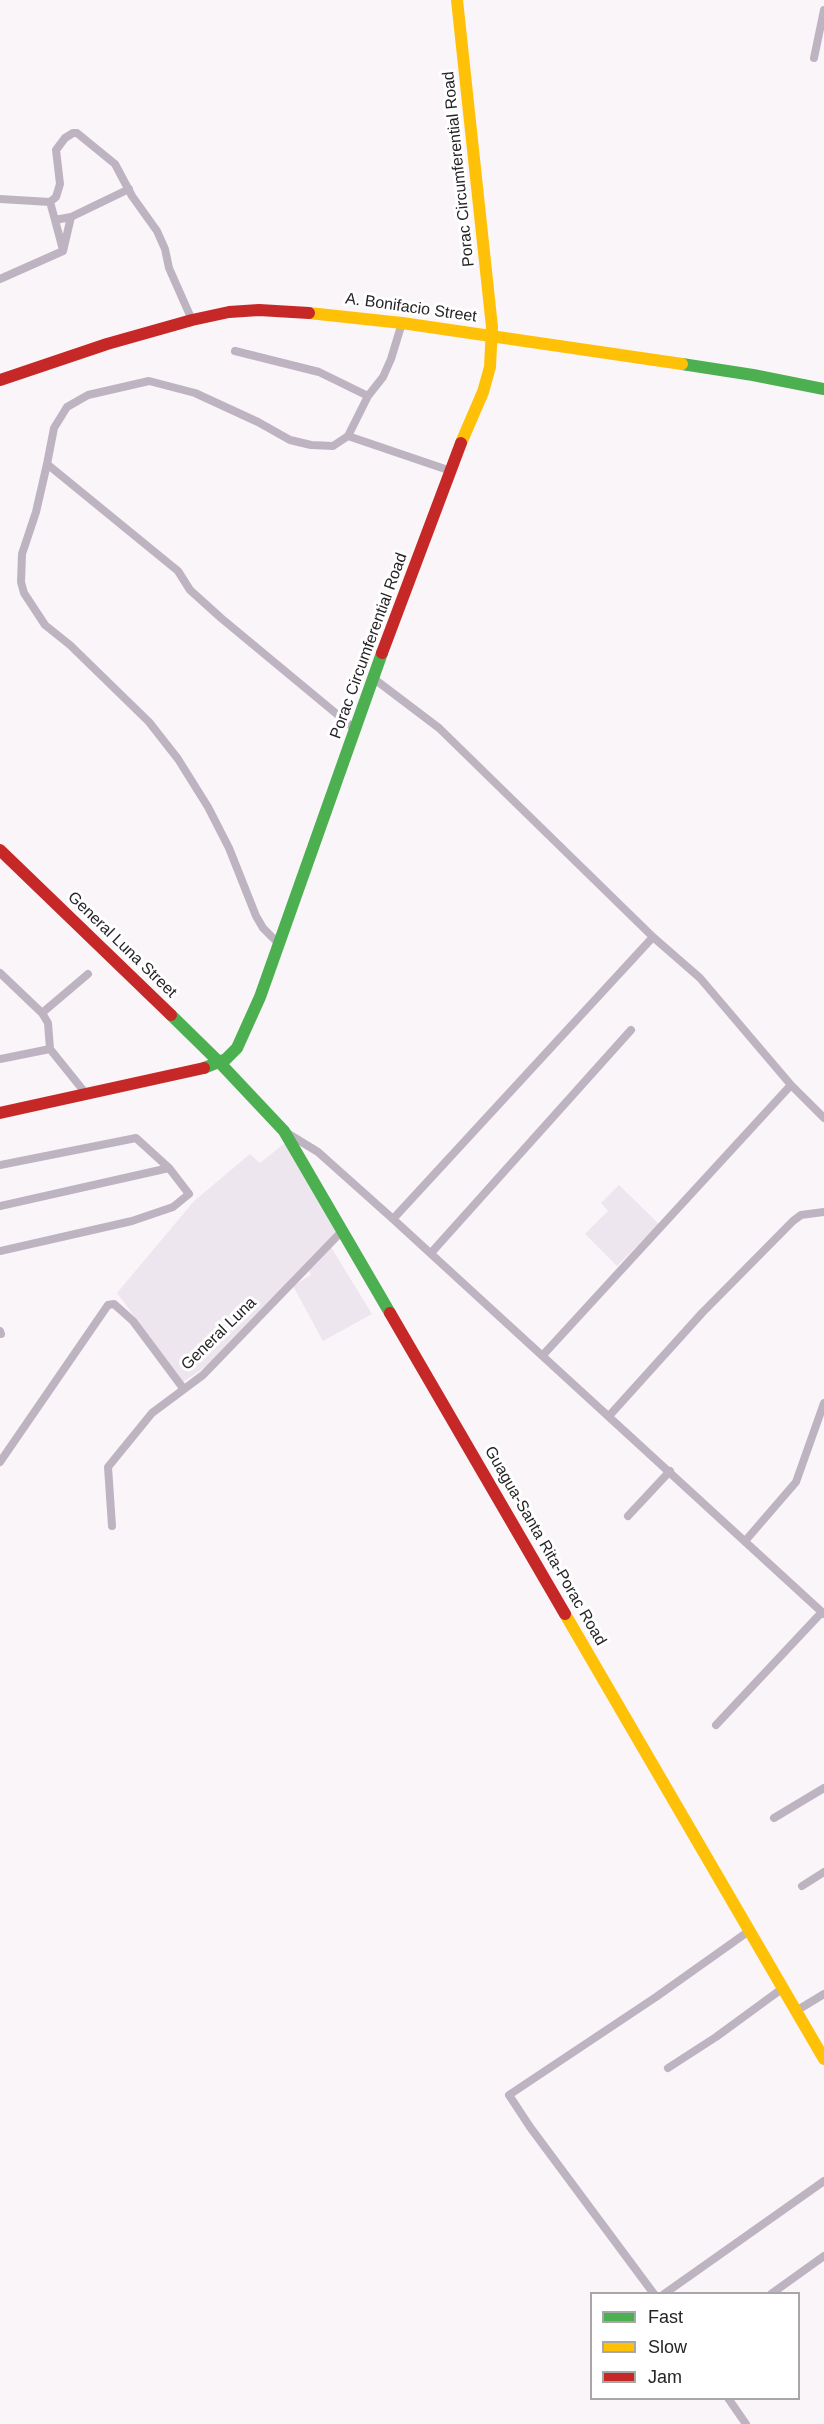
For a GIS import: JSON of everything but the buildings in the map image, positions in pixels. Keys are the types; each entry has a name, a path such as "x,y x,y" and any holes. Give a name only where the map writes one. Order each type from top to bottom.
{"main road":[{"name":"Porac Circumferential Road","path":"0,1113 202,1070 220,1063 241,1042 260,997 373,678 484,386 491,358 492,337 457,0"},
{"name":"A. Bonifacio Street","path":"0,380 107,344 192,320 229,312 259,310 332,314 402,323 742,374 824,389"},
{"name":"General Luna Street","path":"0,850 220,1063"},
{"name":"Guagua-Santa Rita-Porac Road","path":"220,1063 284,1131 824,2059"}],"street":[{"path":"814,58 824,10"},
{"path":"0,199 50,202 56,197 60,184 56,150 62,141 72,133 77,133 115,164 161,240 169,267 192,320"},
{"path":"56,220 71,217 129,189"},
{"path":"50,202 63,251"},
{"path":"63,251 71,217"},
{"path":"0,279 63,251"},
{"path":"279,944 263,928 256,916 208,807 178,759 149,722 70,645 45,625 24,593 21,582 22,554 36,512 54,428 67,407 88,395 149,381 195,393 258,422 290,440 311,445 333,446 348,436 368,396 383,377 402,323"},
{"path":"234,351 309,369 368,396"},
{"path":"348,436 451,471"},
{"path":"47,464 178,571 190,590 221,618 356,730"},
{"path":"373,678 439,728 653,937 700,978 791,1085 824,1119"},
{"path":"393,1219 653,937"},
{"path":"0,973 42,1013 48,1023 50,1049 87,1095"},
{"path":"42,1013 87,974"},
{"path":"431,1253 631,1030"},
{"path":"0,1059 50,1049"},
{"path":"543,1355 791,1085"},
{"path":"284,1131 318,1152 393,1219 746,1540 823,1613 717,1725"},
{"path":"0,1165 136,1138 169,1168 189,1194 173,1207 78,1235 0,1251"},
{"path":"0,1206 169,1168"},
{"path":"609,1416 702,1313 793,1221 801,1215 824,1212"},
{"name":"General Luna","path":"112,1526 108,1467 152,1413 203,1375 342,1231"},
{"path":"0,1462 108,1305 114,1304 133,1321 183,1388"},
{"path":"746,1540 796,1482 824,1403"},
{"path":"628,1516 670,1472"},
{"path":"774,1818 824,1788"},
{"path":"802,1886 824,1872"},
{"path":"653,2292 530,2127 509,2095 656,1997 749,1931"},
{"path":"668,2068 716,2037 783,1988"},
{"path":"796,2011 824,1994"},
{"path":"667,2292 824,2181"},
{"path":"774,2292 824,2256"},
{"path":"729,2400 746,2424"}],"shaded area":[{"path":"285,1143 337,1230 210,1364 183,1382 117,1293 194,1201 250,1154 260,1163"},
{"path":"619,1185 659,1224 617,1266 585,1234 608,1211 601,1203"},
{"path":"331,1247 372,1314 323,1341 293,1286 311,1275 308,1269"}],"traffic: fast":[{"path":"682,364 824,389"},
{"path":"204,1068 226,1059 237,1048 260,997 382,653"},
{"path":"171,1015 284,1131 390,1313"}],"traffic: slow":[{"path":"457,0 492,327 490,367 483,392 461,443"},
{"path":"309,313 402,323 682,364"},
{"path":"565,1614 824,2059"}],"traffic: jam":[{"path":"0,380 107,344 192,320 229,312 259,310 309,313"},
{"path":"382,653 461,443"},
{"path":"0,850 171,1015"},
{"path":"0,1113 204,1068"},
{"path":"390,1313 565,1614"}]}
